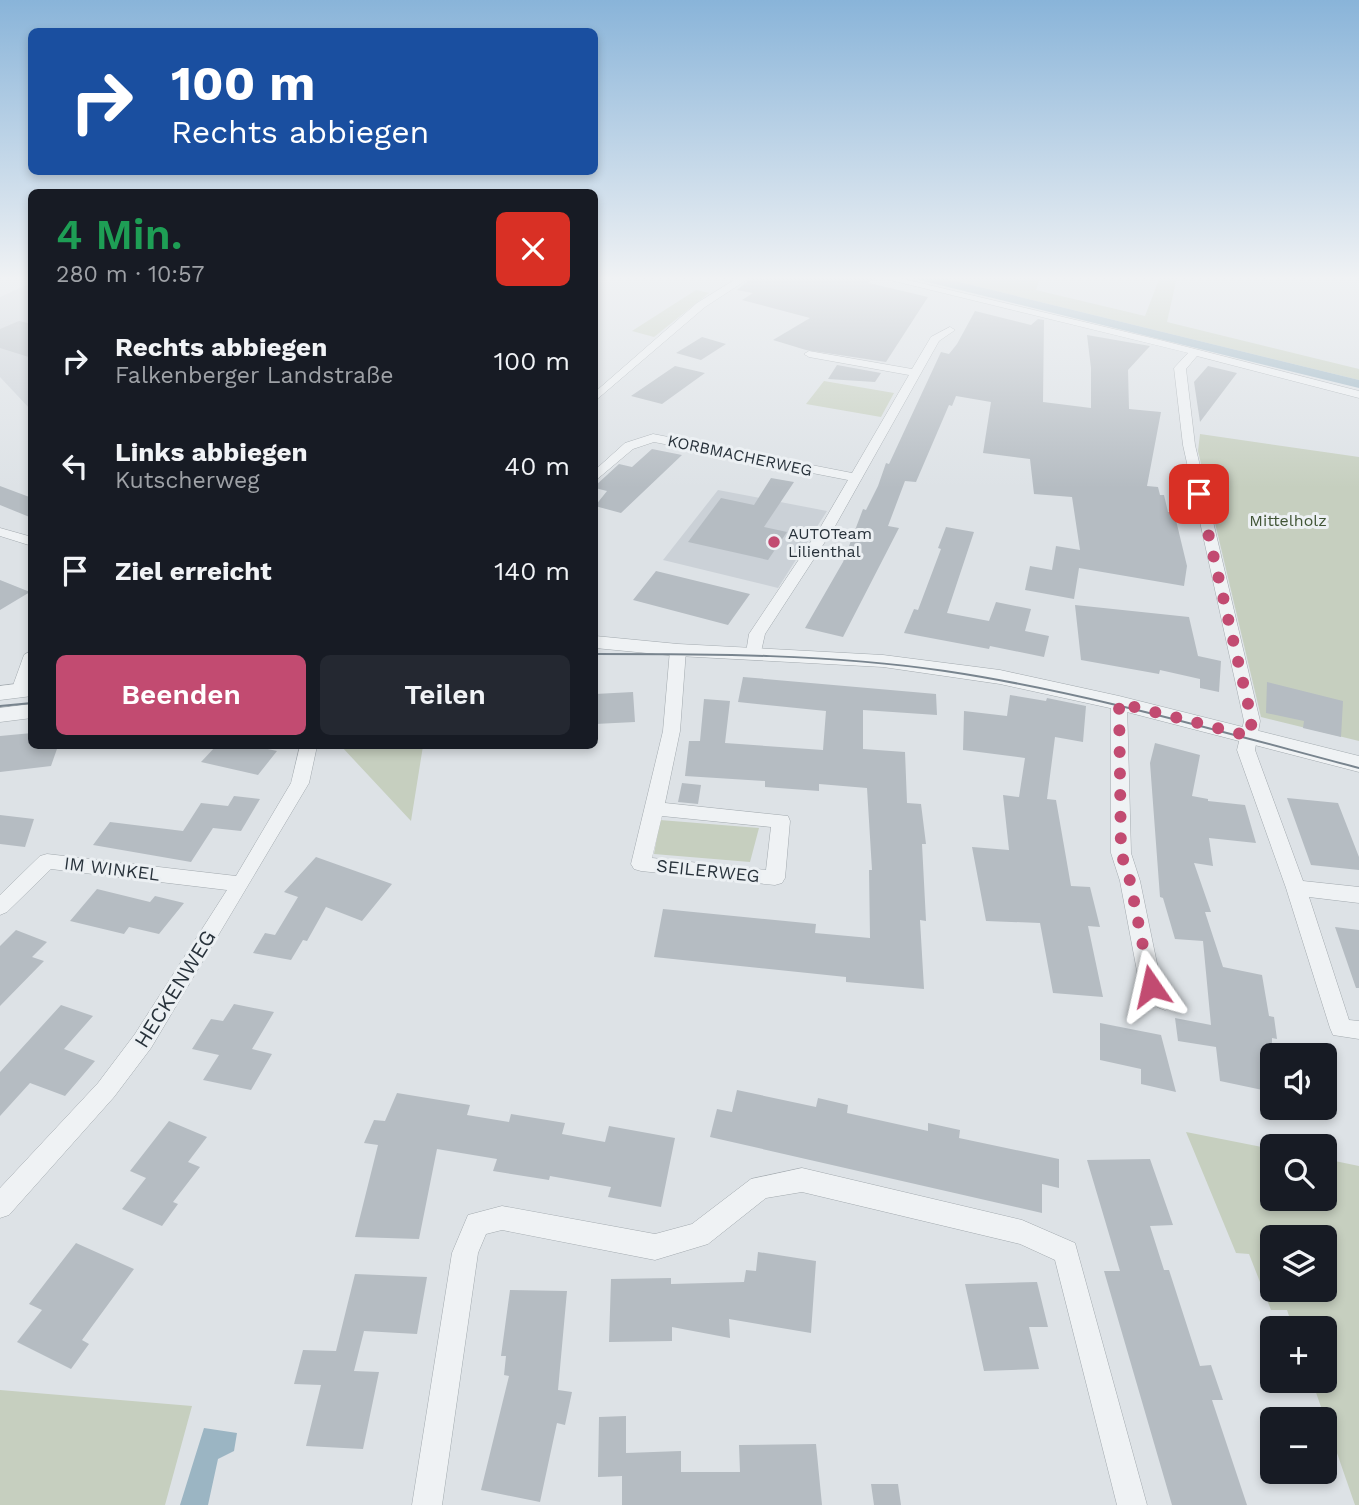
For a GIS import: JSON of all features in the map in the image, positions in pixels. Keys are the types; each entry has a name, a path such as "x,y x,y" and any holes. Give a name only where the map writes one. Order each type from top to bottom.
{"street":[{"path":"598,395 653,347"},
{"path":"754,653 757,634 857,478 931,347"},
{"path":"1170,347 1359,395"},
{"path":"1194,353 1180,368 1189,444 1252,721 1246,750 1296,888 1340,1028 1359,1030"},
{"path":"809,354 917,373"},
{"name":"KORBMACHERWEG","path":"598,474 629,446 653,438 857,478"},
{"path":"0,532 28,541"},
{"path":"598,642 933,666 1019,680 1119,703 1359,764"},
{"path":"598,659 678,650"},
{"name":"SEILERWEG","path":"655,808 780,821 775,878 641,864 655,808 680,679 678,650"},
{"path":"17,691 28,665"},
{"path":"1119,703 1121,853 1130,881 1151,986 1166,1001"},
{"path":"0,715 28,712"},
{"name":"HECKENWEG","path":"0,1206 106,1090 135,1051 242,884 300,783 307,749"},
{"name":"IM WINKEL","path":"0,907 47,861 242,884"},
{"path":"1296,888 1359,895"},
{"path":"427,1505 465,1253 477,1224 502,1218 655,1247 699,1235 760,1187 802,1180 1022,1232 1066,1252 1132,1505"}],"shaded area":[{"path":"0,347 28,347 28,407 0,377"},
{"path":"718,490 827,511 778,588 663,560"}],"green space":[{"path":"1225,347 1270,347 1359,369 1359,380"},
{"path":"824,381 894,393 881,417 806,404"},
{"name":"Mittelholz","path":"1200,434 1359,457 1359,741 1261,717 1198,451"},
{"path":"344,749 423,749 411,821"},
{"path":"660,820 759,828 750,862 654,854"},
{"path":"1186,1132 1260,1147 1260,1211 1337,1211 1337,1161 1359,1166 1359,1505 1355,1505 1337,1453 1337,1407 1321,1407 1316,1393 1337,1393 1337,1316 1289,1316 1287,1310 1271,1310 1268,1302 1337,1302 1337,1225 1260,1225 1260,1282 1249,1254 1236,1253"},
{"path":"0,1390 192,1406 165,1505 0,1505"}],"water":[{"path":"1193,347 1225,347 1359,380 1359,388"},
{"path":"204,1428 237,1433 234,1451 218,1459 208,1505 180,1505"}],"building":[{"path":"28,347 28,357 0,348"},
{"path":"685,347 721,347 701,360 676,353"},
{"path":"797,347 896,347 886,362"},
{"path":"954,347 1044,347 1043,402 1091,408 1088,347 1149,347 1128,370 1129,409 1161,412 1147,486 1158,487 1160,495 1164,495 1168,512 1174,512 1187,566 1184,586 1079,568 1074,599 1025,590 1030,566 1052,570 1056,546 1080,550 1072,497 1034,494 1030,459 983,453 991,402 956,396 952,406 949,405 916,482 905,481 888,526 899,528 843,637 805,628 843,562 863,509 866,510 878,486 886,463 889,464 941,352 949,354"},
{"path":"837,365 881,373 875,382 828,379"},
{"path":"675,366 705,373 662,404 631,396"},
{"path":"1208,366 1237,373 1200,422 1194,382"},
{"path":"652,449 682,455 621,513 598,507 598,502 607,491 598,489 598,483 619,464 632,467"},
{"path":"771,478 794,482 764,527 787,532 768,560 688,542 721,498 754,505"},
{"path":"0,486 28,496 28,516 0,505"},
{"path":"946,527 974,532 947,613 989,621 996,602 1031,609 1025,631 1049,636 1044,657 904,633 914,609 918,610 941,549 938,548"},
{"path":"656,571 750,594 728,625 633,600"},
{"path":"0,580 28,591 28,593 0,610"},
{"path":"1075,605 1189,617 1198,656 1221,661 1219,692 1200,688 1200,679 1160,670 1159,674 1081,660"},
{"path":"743,677 936,694 937,715 863,710 863,749 905,752 907,803 921,804 926,844 922,844 926,921 920,920 924,989 846,982 846,977 654,957 663,909 816,924 815,933 870,938 869,870 872,870 867,788 819,784 819,791 765,787 765,781 685,776 689,741 700,741 704,699 730,701 725,743 823,750 826,711 738,702"},
{"path":"1267,682 1343,701 1341,737 1303,728 1304,721 1266,713"},
{"path":"633,692 635,722 598,724 598,694"},
{"path":"1010,695 1046,701 1047,698 1086,706 1083,742 1055,737 1047,799 1056,800 1071,886 1090,887 1100,927 1088,926 1103,997 1053,993 1040,923 986,921 972,847 1009,850 1003,795 1019,797 1025,758 963,750 964,711 1007,716"},
{"path":"28,733 28,749 57,749 51,766 0,772 0,736"},
{"path":"1155,743 1200,755 1192,796 1208,801 1245,805 1256,843 1209,838 1213,866 1194,863 1211,912 1205,912 1223,967 1262,975 1269,1016 1274,1017 1277,1039 1272,1038 1272,1043 1260,1043 1260,1089 1220,1081 1216,1047 1178,1041 1175,1018 1211,1025 1203,941 1175,939 1163,898 1160,897 1150,763"},
{"path":"213,749 277,751 258,775 201,762"},
{"path":"682,783 701,785 698,804 678,802"},
{"path":"234,796 260,799 241,831 213,828 191,862 93,845 110,822 183,831 201,803 228,806"},
{"path":"1287,798 1338,803 1359,857 1359,870 1311,865"},
{"path":"0,815 34,819 25,847 0,844"},
{"path":"316,857 392,884 362,921 326,907 307,941 303,940 291,960 253,953 265,933 275,935 298,897 284,892"},
{"path":"97,889 150,902 155,896 184,903 159,934 129,927 124,934 70,921"},
{"path":"1335,927 1359,930 1359,988 1356,988"},
{"path":"16,930 47,942 32,957 44,961 0,1006 0,946"},
{"path":"234,1004 274,1012 252,1049 272,1054 251,1090 203,1080 219,1055 192,1049 211,1019 223,1021"},
{"path":"61,1005 93,1016 64,1049 95,1061 65,1096 30,1083 0,1116 0,1072"},
{"path":"1100,1023 1161,1035 1176,1092 1141,1084 1141,1069 1100,1060"},
{"path":"737,1090 816,1107 818,1098 848,1105 847,1113 928,1131 928,1123 960,1130 959,1138 1059,1159 1059,1188 1042,1184 1042,1213 710,1137 717,1109 732,1112"},
{"path":"397,1093 470,1105 467,1115 509,1122 511,1114 565,1123 562,1134 605,1142 609,1126 675,1138 661,1207 608,1197 611,1187 550,1176 549,1180 493,1171 497,1159 437,1149 419,1239 355,1237 378,1145 364,1143 374,1120 385,1121"},
{"path":"169,1121 207,1137 188,1162 200,1167 173,1202 178,1204 162,1226 122,1209 146,1178 130,1171"},
{"path":"1150,1159 1173,1225 1150,1226 1164,1270 1169,1270 1200,1366 1211,1365 1223,1400 1212,1400 1247,1505 1172,1505 1104,1271 1120,1271 1087,1160"},
{"path":"76,1243 134,1269 82,1340 89,1344 71,1369 17,1342 42,1310 29,1304"},
{"path":"758,1252 816,1261 811,1333 729,1319 730,1338 672,1327 672,1341 609,1342 611,1279 671,1278 671,1284 744,1282 746,1270 756,1271"},
{"path":"355,1274 427,1277 417,1334 364,1331 354,1371 379,1372 363,1449 306,1446 321,1385 294,1384 303,1350 336,1351"},
{"path":"1037,1282 1048,1327 1029,1327 1039,1369 984,1371 965,1284"},
{"path":"510,1290 567,1291 558,1390 572,1392 565,1425 557,1423 540,1502 481,1490 509,1376 504,1375 506,1356 501,1356"},
{"path":"626,1416 626,1453 681,1451 681,1472 740,1472 739,1445 816,1444 822,1505 622,1505 622,1476 598,1477 599,1417"},
{"path":"871,1484 898,1484 901,1505 874,1505"}],"tram line":[{"path":"598,654 814,658 945,671 1101,701 1359,768"},
{"path":"0,706 28,703"}],"place":[{"name":"AUTOTeam Lilienthal","path":"774,542"}],"route":[{"path":"1151,986 1130,881 1121,853 1119,703 1249,736 1252,721 1199,494"}]}
